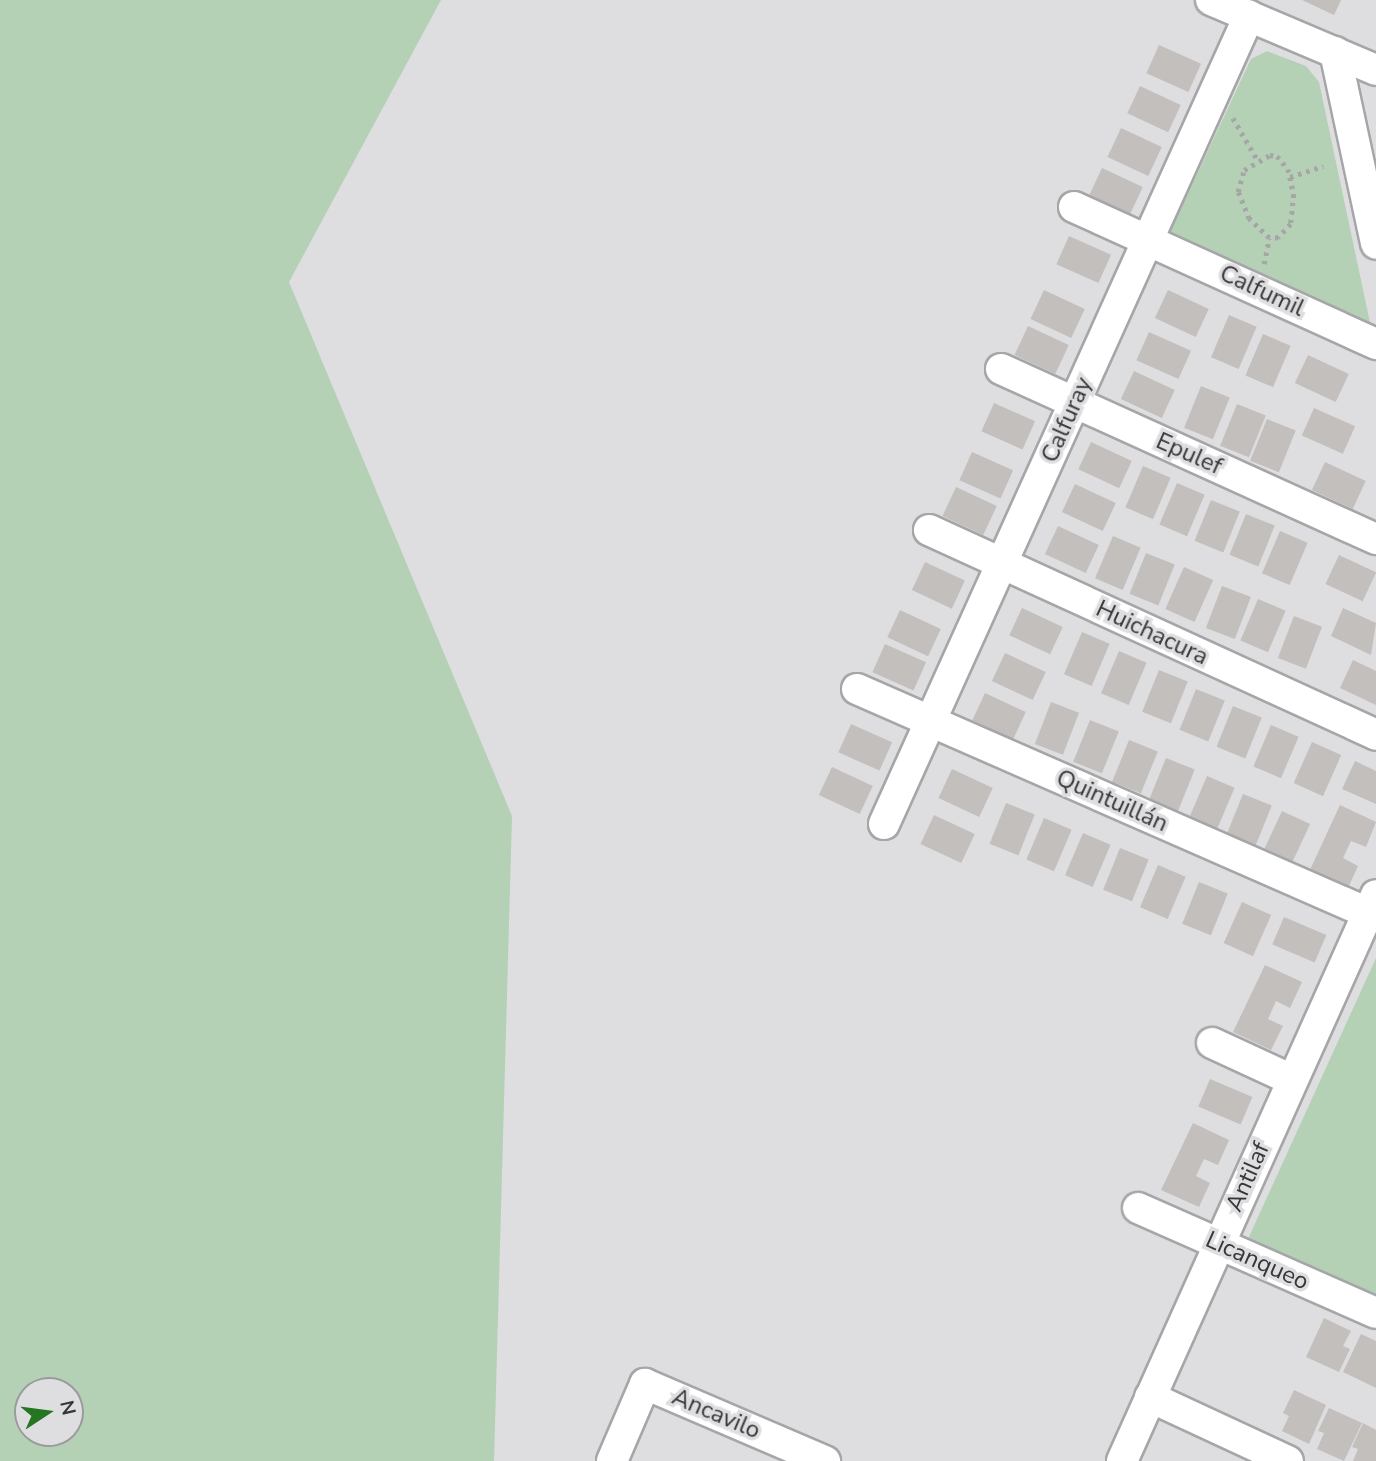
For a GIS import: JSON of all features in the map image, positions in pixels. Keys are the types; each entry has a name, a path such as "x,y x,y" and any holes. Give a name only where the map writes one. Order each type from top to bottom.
{"street":[{"path":"1211,0 1376,70"},
{"name":"Calfuray","path":"884,824 1250,16"},
{"path":"1335,52 1376,244"},
{"name":"Calfumil","path":"1074,207 1376,344"},
{"name":"Epulef","path":"1001,369 1376,539"},
{"name":"Huichacura","path":"929,530 1376,735"},
{"name":"Quintuillán","path":"857,689 1372,904"},
{"name":"Antilaf","path":"1122,1461 1372,904"},
{"path":"1212,1043 1292,1080"},
{"name":"Licanqueo","path":"1138,1208 1376,1314"},
{"name":"Ancavilo","path":"612,1461 645,1384 825,1461"},
{"path":"1150,1397 1287,1461"}],"path":[{"path":"1229,116 1241,129 1257,159"},
{"path":"1277,156 1290,177 1291,224 1286,234 1269,238 1249,219 1237,192 1244,170 1257,159 1277,156"},
{"path":"1290,177 1323,166"}],"green space":[{"path":"0,0 441,0 289,282 512,816 494,1461 0,1461"},
{"path":"1267,51 1306,66 1319,82 1372,332 1168,236 1251,59"},
{"path":"1376,958 1376,1305 1317,1279 1248,1239"}],"building":[{"path":"1302,0 1341,0 1334,15"},
{"path":"1159,45 1201,64 1188,92 1146,73"},
{"path":"1140,86 1181,105 1168,132 1127,113"},
{"path":"1121,128 1162,147 1148,176 1107,157"},
{"path":"1102,168 1143,187 1130,215 1089,196"},
{"path":"1069,236 1111,255 1098,283 1056,264"},
{"path":"1044,290 1085,309 1071,338 1030,319"},
{"path":"1168,290 1209,309 1196,337 1155,318"},
{"path":"1229,315 1257,327 1239,369 1211,357"},
{"path":"1028,326 1069,345 1055,374 1014,355"},
{"path":"1149,332 1191,351 1178,379 1136,360"},
{"path":"1263,334 1291,346 1273,387 1245,375"},
{"path":"1308,355 1349,374 1336,402 1295,383"},
{"path":"1134,371 1175,390 1162,418 1121,399"},
{"path":"1201,386 1230,398 1213,439 1184,428"},
{"path":"994,403 1035,421 1023,450 981,431"},
{"path":"1237,404 1266,416 1249,457 1220,446"},
{"path":"1314,408 1355,426 1343,454 1302,435"},
{"path":"1267,419 1296,431 1279,472 1250,461"},
{"path":"1091,442 1132,461 1119,488 1078,469"},
{"path":"972,452 1013,470 1001,499 959,480"},
{"path":"1325,462 1366,481 1353,509 1312,490"},
{"path":"1143,466 1171,478 1153,519 1125,507"},
{"path":"1177,483 1205,495 1187,536 1159,524"},
{"path":"1075,484 1116,503 1103,531 1062,512"},
{"path":"956,487 997,506 983,535 942,516"},
{"path":"1211,500 1240,512 1223,552 1195,541"},
{"path":"1246,514 1275,526 1258,566 1230,555"},
{"path":"1058,526 1099,545 1086,573 1045,554"},
{"path":"1280,531 1308,543 1290,585 1262,573"},
{"path":"1113,536 1141,548 1123,590 1095,578"},
{"path":"1146,553 1175,565 1158,605 1130,594"},
{"path":"1339,555 1376,572 1363,601 1325,584"},
{"path":"925,562 965,581 952,609 912,590"},
{"path":"1184,567 1213,580 1195,622 1165,609"},
{"path":"1222,586 1251,597 1235,639 1206,628"},
{"path":"1258,599 1286,611 1268,652 1240,640"},
{"path":"1022,608 1063,627 1050,654 1009,635"},
{"path":"1343,608 1376,623 1371,655 1331,636"},
{"path":"900,610 941,629 928,656 887,637"},
{"path":"1294,616 1322,627 1306,669 1278,658"},
{"path":"1082,632 1110,644 1092,686 1064,674"},
{"path":"885,644 926,662 914,691 872,672"},
{"path":"1119,651 1147,663 1129,705 1101,693"},
{"path":"1005,653 1046,672 1033,700 992,681"},
{"path":"1353,660 1376,671 1376,705 1340,688"},
{"path":"1159,670 1188,682 1171,723 1142,712"},
{"path":"1196,689 1225,701 1208,741 1180,730"},
{"path":"985,693 1026,712 1013,739 972,720"},
{"path":"1051,702 1079,713 1063,755 1035,744"},
{"path":"1233,706 1262,718 1245,758 1217,747"},
{"path":"1090,720 1119,732 1102,773 1073,762"},
{"path":"851,724 892,742 880,771 838,752"},
{"path":"1271,725 1299,737 1281,778 1253,766"},
{"path":"1129,740 1158,752 1141,793 1112,782"},
{"path":"1312,742 1341,755 1323,796 1294,783"},
{"path":"1166,758 1195,770 1178,811 1149,800"},
{"path":"1355,761 1376,771 1376,804 1342,789"},
{"path":"832,767 873,786 860,814 819,795"},
{"path":"952,769 993,788 979,817 938,798"},
{"path":"1207,776 1235,788 1217,830 1189,818"},
{"path":"1243,794 1272,806 1255,846 1227,835"},
{"path":"1006,803 1035,815 1018,855 990,844"},
{"path":"1340,805 1376,822 1366,847 1351,841 1343,858 1358,866 1347,890 1309,872"},
{"path":"1282,811 1310,824 1291,866 1263,853"},
{"path":"934,815 975,834 961,863 920,844"},
{"path":"1044,818 1072,830 1054,871 1026,859"},
{"path":"1083,833 1111,845 1093,887 1065,875"},
{"path":"1120,848 1149,860 1132,901 1103,890"},
{"path":"1158,865 1186,877 1168,919 1140,907"},
{"path":"1199,882 1228,894 1211,935 1182,924"},
{"path":"1242,902 1271,915 1253,956 1224,943"},
{"path":"1284,917 1326,935 1315,963 1272,945"},
{"path":"1265,965 1302,982 1290,1008 1276,1001 1268,1019 1283,1026 1271,1050 1233,1032"},
{"path":"1210,1079 1252,1097 1241,1125 1198,1107"},
{"path":"1193,1123 1229,1140 1218,1165 1204,1159 1196,1176 1210,1183 1199,1207 1161,1190"},
{"path":"1324,1318 1351,1331 1343,1346 1350,1349 1339,1372 1306,1357"},
{"path":"1361,1334 1376,1341 1376,1388 1343,1372"},
{"path":"1294,1390 1326,1405 1309,1444 1282,1431 1289,1416 1283,1413"},
{"path":"1329,1408 1362,1423 1344,1461 1317,1449 1324,1433 1318,1431"},
{"path":"1363,1423 1376,1430 1376,1461 1353,1461 1358,1449 1352,1447"}]}
